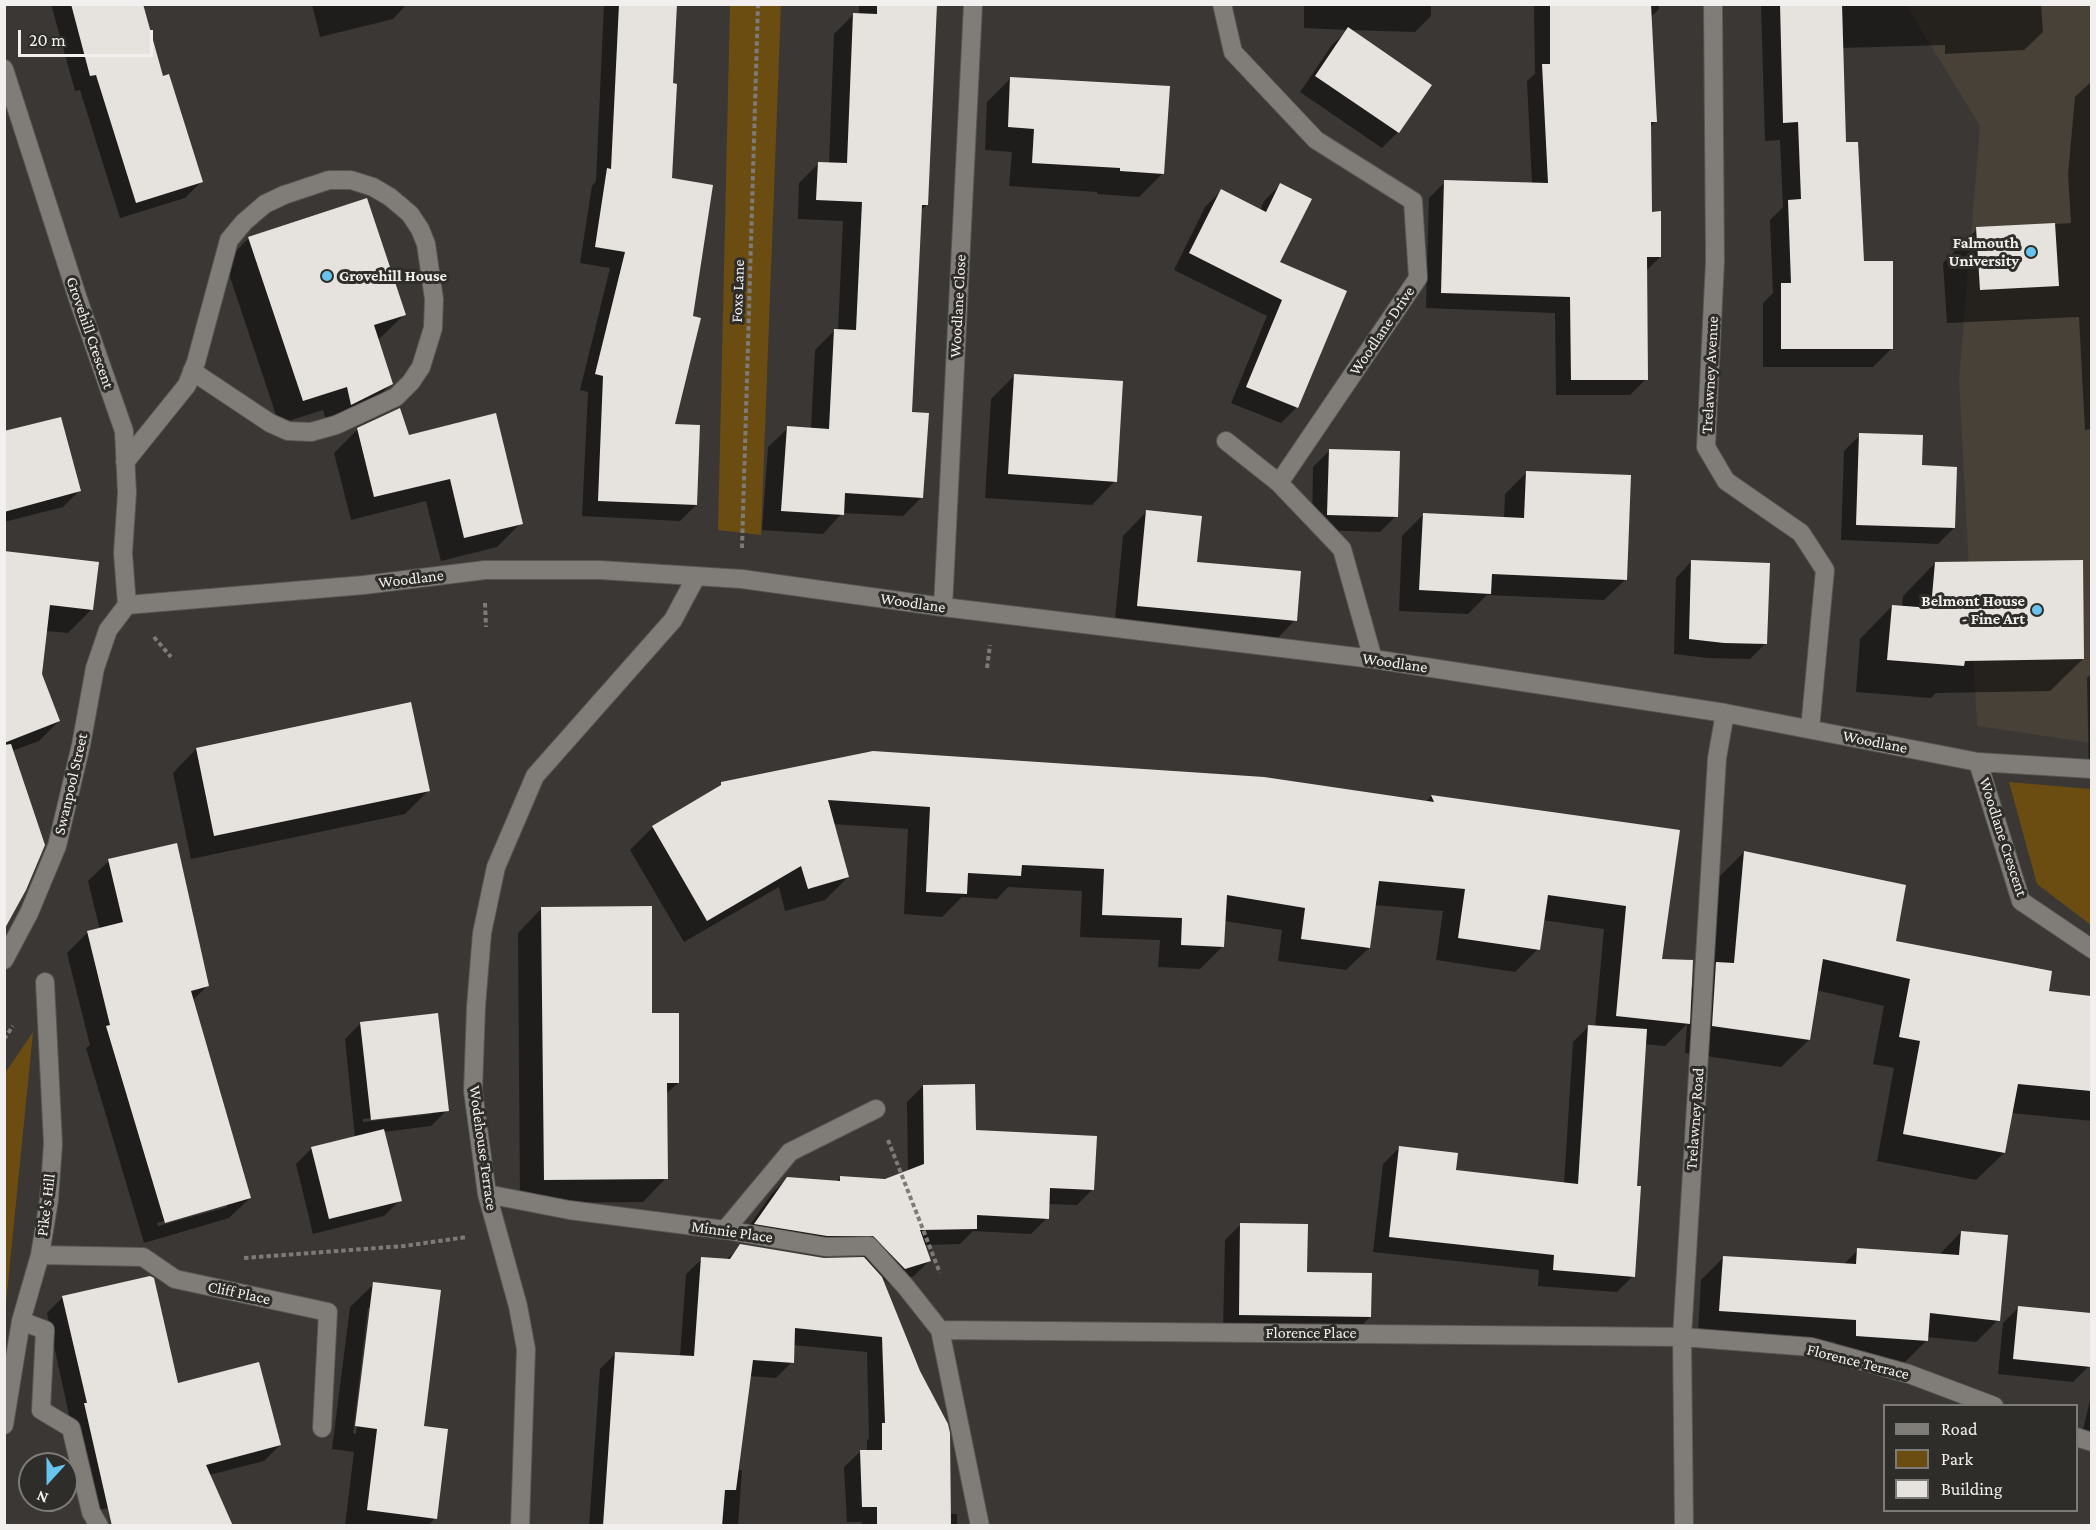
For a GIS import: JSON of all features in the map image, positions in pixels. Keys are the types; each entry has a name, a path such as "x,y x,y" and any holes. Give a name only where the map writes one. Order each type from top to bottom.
{"street":[{"name":"Woodlane Drive","path":"1222,4 1233,52 1316,140 1413,201 1418,278 1279,483"},
{"name":"Trelawney Avenue","path":"1713,4 1715,261 1706,447 1726,481 1801,533 1825,570 1810,729"},
{"name":"Woodlane Close","path":"942,607 973,5"},
{"name":"Grovehill Crescent","path":"4,69 79,302 124,431 126,493 123,552 127,605"},
{"path":"125,462 187,385 229,240 244,222 265,204 329,180 351,180 373,187 390,197 410,214 426,244 433,288 433,328 421,367 396,397 336,425 311,432 288,431 270,423 192,371"},
{"path":"1226,441 1279,483 1342,549 1373,659"},
{"name":"Woodlane","path":"127,605 364,585 485,570 600,570 741,579 942,607 1373,659 1725,713 1978,762 2091,769"},
{"name":"Wodehouse Terrace","path":"520,1526 525,1349 518,1306 487,1194 473,1091 482,933 496,867 535,776 673,620 696,577"},
{"name":"Swanpool Street","path":"4,960 30,913 57,846 81,744 95,668 108,630 127,605"},
{"name":"Trelawney Road","path":"1684,1526 1682,1336 1717,758 1725,713"},
{"name":"Woodlane Crescent","path":"1978,762 2021,901 2091,949"},
{"name":"Pike's Hill","path":"4,1425 21,1321 40,1255 49,1200 53,1144 45,982"},
{"path":"725,1230 790,1152 876,1109"},
{"name":"Minnie Place","path":"487,1194 569,1210 725,1230 826,1247 869,1246 940,1330"},
{"name":"Cliff Place","path":"40,1255 143,1257 175,1279 328,1312 321,1428"},
{"path":"21,1321 45,1330 41,1410 71,1428 91,1512 99,1526"},
{"path":"940,1330 980,1526"},
{"name":"Florence Place","path":"940,1330 1682,1336"},
{"name":"Florence Terrace","path":"1682,1336 1811,1347 1909,1374 1989,1404"}],"path":[{"name":"Foxs Lane","path":"741,579 758,4"},
{"path":"876,1109 944,1282 940,1330"},
{"path":"237,1258 404,1246 497,1233"}],"shaded area":[{"name":"Falmouth University","path":"1906,5 2091,5 2091,743 1977,726 1959,379 1980,126"}],"green space":[{"path":"730,5 781,5 761,535 718,530"},
{"path":"2009,782 2091,789 2091,925 2037,884"},
{"path":"33,1032 5,1313 5,1073"}],"building":[{"path":"71,4 143,4 163,76 169,74 203,182 136,203 96,75 90,76"},
{"path":"619,4 677,4 673,83 677,84 672,178 713,185 693,316 701,318 675,424 700,425 697,505 598,501 603,376 595,374 625,252 595,247 607,168 611,169"},
{"path":"877,4 937,4 928,205 922,205 912,412 929,413 923,498 845,493 844,515 781,511 787,426 829,429 834,329 856,330 862,202 816,200 818,162 847,163 853,13 877,14"},
{"path":"1550,4 1651,4 1657,122 1651,122 1652,212 1661,211 1661,257 1647,257 1648,380 1571,380 1570,297 1441,293 1444,180 1548,183 1542,64 1550,64"},
{"path":"1780,4 1842,4 1846,142 1858,142 1864,261 1893,261 1893,349 1781,349 1781,283 1791,283 1788,200 1801,199 1798,122 1783,123"},
{"path":"1348,27 1432,85 1399,133 1315,76"},
{"path":"1010,77 1170,86 1164,174 1120,171 1120,168 1032,163 1034,129 1008,127"},
{"path":"1280,183 1312,199 1280,262 1347,291 1298,408 1246,387 1282,300 1189,253 1221,189 1266,212"},
{"name":"Grovehill House","path":"367,198 406,315 374,325 393,384 351,405 347,387 303,401 248,237"},
{"path":"2055,223 2059,286 1980,290 1976,227"},
{"path":"1014,374 1123,381 1117,482 1008,474"},
{"path":"400,408 409,435 496,413 523,524 464,538 450,479 374,497 357,428"},
{"path":"61,417 81,491 4,512 4,431"},
{"path":"1859,433 1923,435 1922,465 1957,467 1955,528 1856,525"},
{"path":"1329,449 1400,451 1398,517 1327,515"},
{"path":"1526,471 1631,475 1627,580 1492,574 1491,594 1419,590 1423,513 1524,518"},
{"path":"1146,510 1202,516 1197,562 1301,571 1297,621 1137,606"},
{"path":"4,551 99,562 93,610 50,605 42,674 60,721 4,743"},
{"path":"1691,560 1770,563 1767,644 1689,639"},
{"path":"2083,560 2084,659 1965,661 1964,666 1887,660 1892,605 1931,608 1935,562"},
{"path":"411,702 430,791 214,836 196,748"},
{"path":"11,744 45,845 26,890 4,930 4,745"},
{"path":"873,751 1264,777 1434,802 1431,795 1680,830 1662,959 1693,960 1690,1024 1616,1016 1626,906 1548,895 1540,950 1458,938 1465,889 1379,881 1370,948 1301,939 1305,908 1227,895 1224,947 1181,945 1182,918 1102,915 1104,869 1022,865 1021,876 968,873 967,894 926,892 930,807 828,800 849,877 808,889 801,866 707,921 652,826 721,785 721,782"},
{"path":"177,843 209,986 191,991 251,1198 165,1223 106,1026 110,1025 87,931 123,922 108,859"},
{"path":"1744,851 1906,885 1896,941 2052,971 2049,991 2091,996 2091,1091 2018,1084 2005,1153 1903,1134 1920,1041 1899,1037 1910,979 1823,959 1810,1040 1712,1026 1716,962 1734,963"},
{"path":"652,906 652,1013 679,1013 679,1083 667,1083 668,1179 544,1180 541,907"},
{"path":"438,1013 449,1111 371,1120 360,1022"},
{"path":"1588,1025 1647,1029 1637,1186 1641,1186 1635,1277 1553,1270 1554,1255 1389,1237 1399,1146 1458,1153 1456,1170 1578,1184"},
{"path":"975,1084 976,1130 1097,1136 1094,1190 1050,1188 1049,1219 977,1215 977,1229 920,1230 931,1261 905,1269 873,1236 827,1236 754,1224 787,1177 840,1181 840,1176 885,1179 924,1164 923,1085"},
{"path":"384,1129 402,1201 329,1219 311,1147"},
{"path":"1240,1223 1308,1224 1307,1272 1372,1273 1371,1317 1239,1315"},
{"path":"1961,1231 2008,1235 2000,1321 1930,1313 1928,1341 1856,1336 1856,1320 1719,1311 1723,1256 1856,1264 1857,1248 1959,1255"},
{"path":"740,1244 824,1258 864,1257 882,1277 920,1371 948,1424 951,1526 877,1526 877,1507 862,1507 860,1450 882,1450 882,1423 885,1423 882,1337 795,1328 794,1363 753,1360 736,1490 725,1490 722,1526 603,1526 615,1352 694,1356 701,1257 730,1259"},
{"path":"150,1276 154,1278 178,1383 259,1362 281,1445 206,1465 233,1526 112,1526 62,1296"},
{"path":"373,1282 441,1290 424,1426 448,1429 437,1519 367,1510 377,1429 355,1426"},
{"path":"2018,1306 2091,1313 2091,1367 2013,1359"}],"place":[{"name":"Falmouth University","path":"2031,252"},
{"name":"Grovehill House","path":"327,276"},
{"name":"Belmont House - Fine Art","path":"2037,610"}]}
